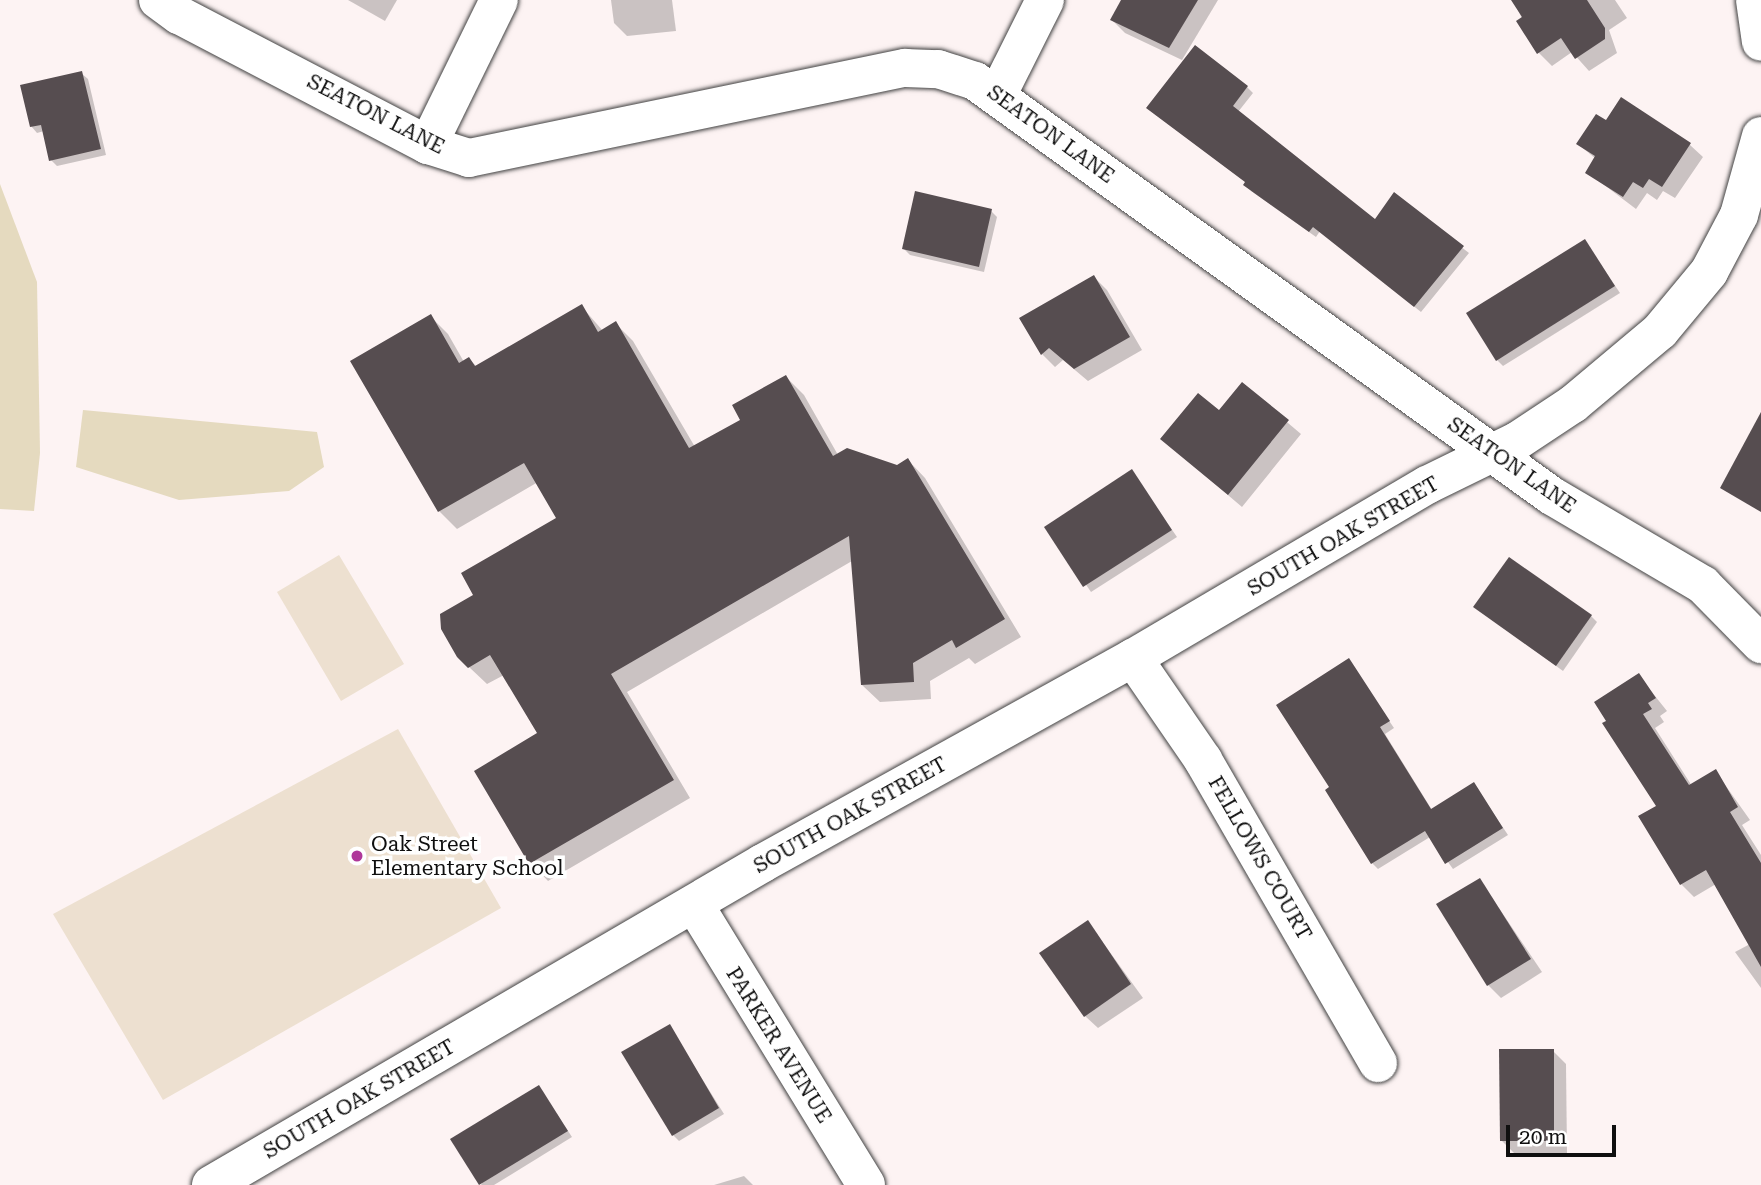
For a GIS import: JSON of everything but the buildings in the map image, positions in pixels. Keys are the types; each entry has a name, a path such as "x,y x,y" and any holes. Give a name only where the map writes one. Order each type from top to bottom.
{"street":[{"name":"SEATON LANE","path":"158,0 178,15 428,145 469,158 905,68 938,69 975,80 1552,496 1703,585 1761,644"},
{"path":"428,145 499,0"},
{"path":"998,94 1045,0"},
{"path":"1755,0 1761,42"},
{"name":"SOUTH OAK STREET","path":"211,1185 694,904 1133,658 1427,485 1493,454 1573,404 1675,315 1721,249 1739,215 1759,153"},
{"name":"FELLOWS COURT","path":"1133,658 1203,760 1378,1063"},
{"name":"PARKER AVENUE","path":"694,904 866,1185"}],"shaded area":[{"path":"0,184 37,282 40,453 34,511 0,509"},
{"path":"83,410 317,432 324,467 289,491 179,500 76,467"},
{"path":"339,555 404,664 341,701 277,592"},
{"path":"398,729 501,908 163,1100 53,914"}],"place":[{"name":"Oak Street Elementary School","path":"357,856"}]}
